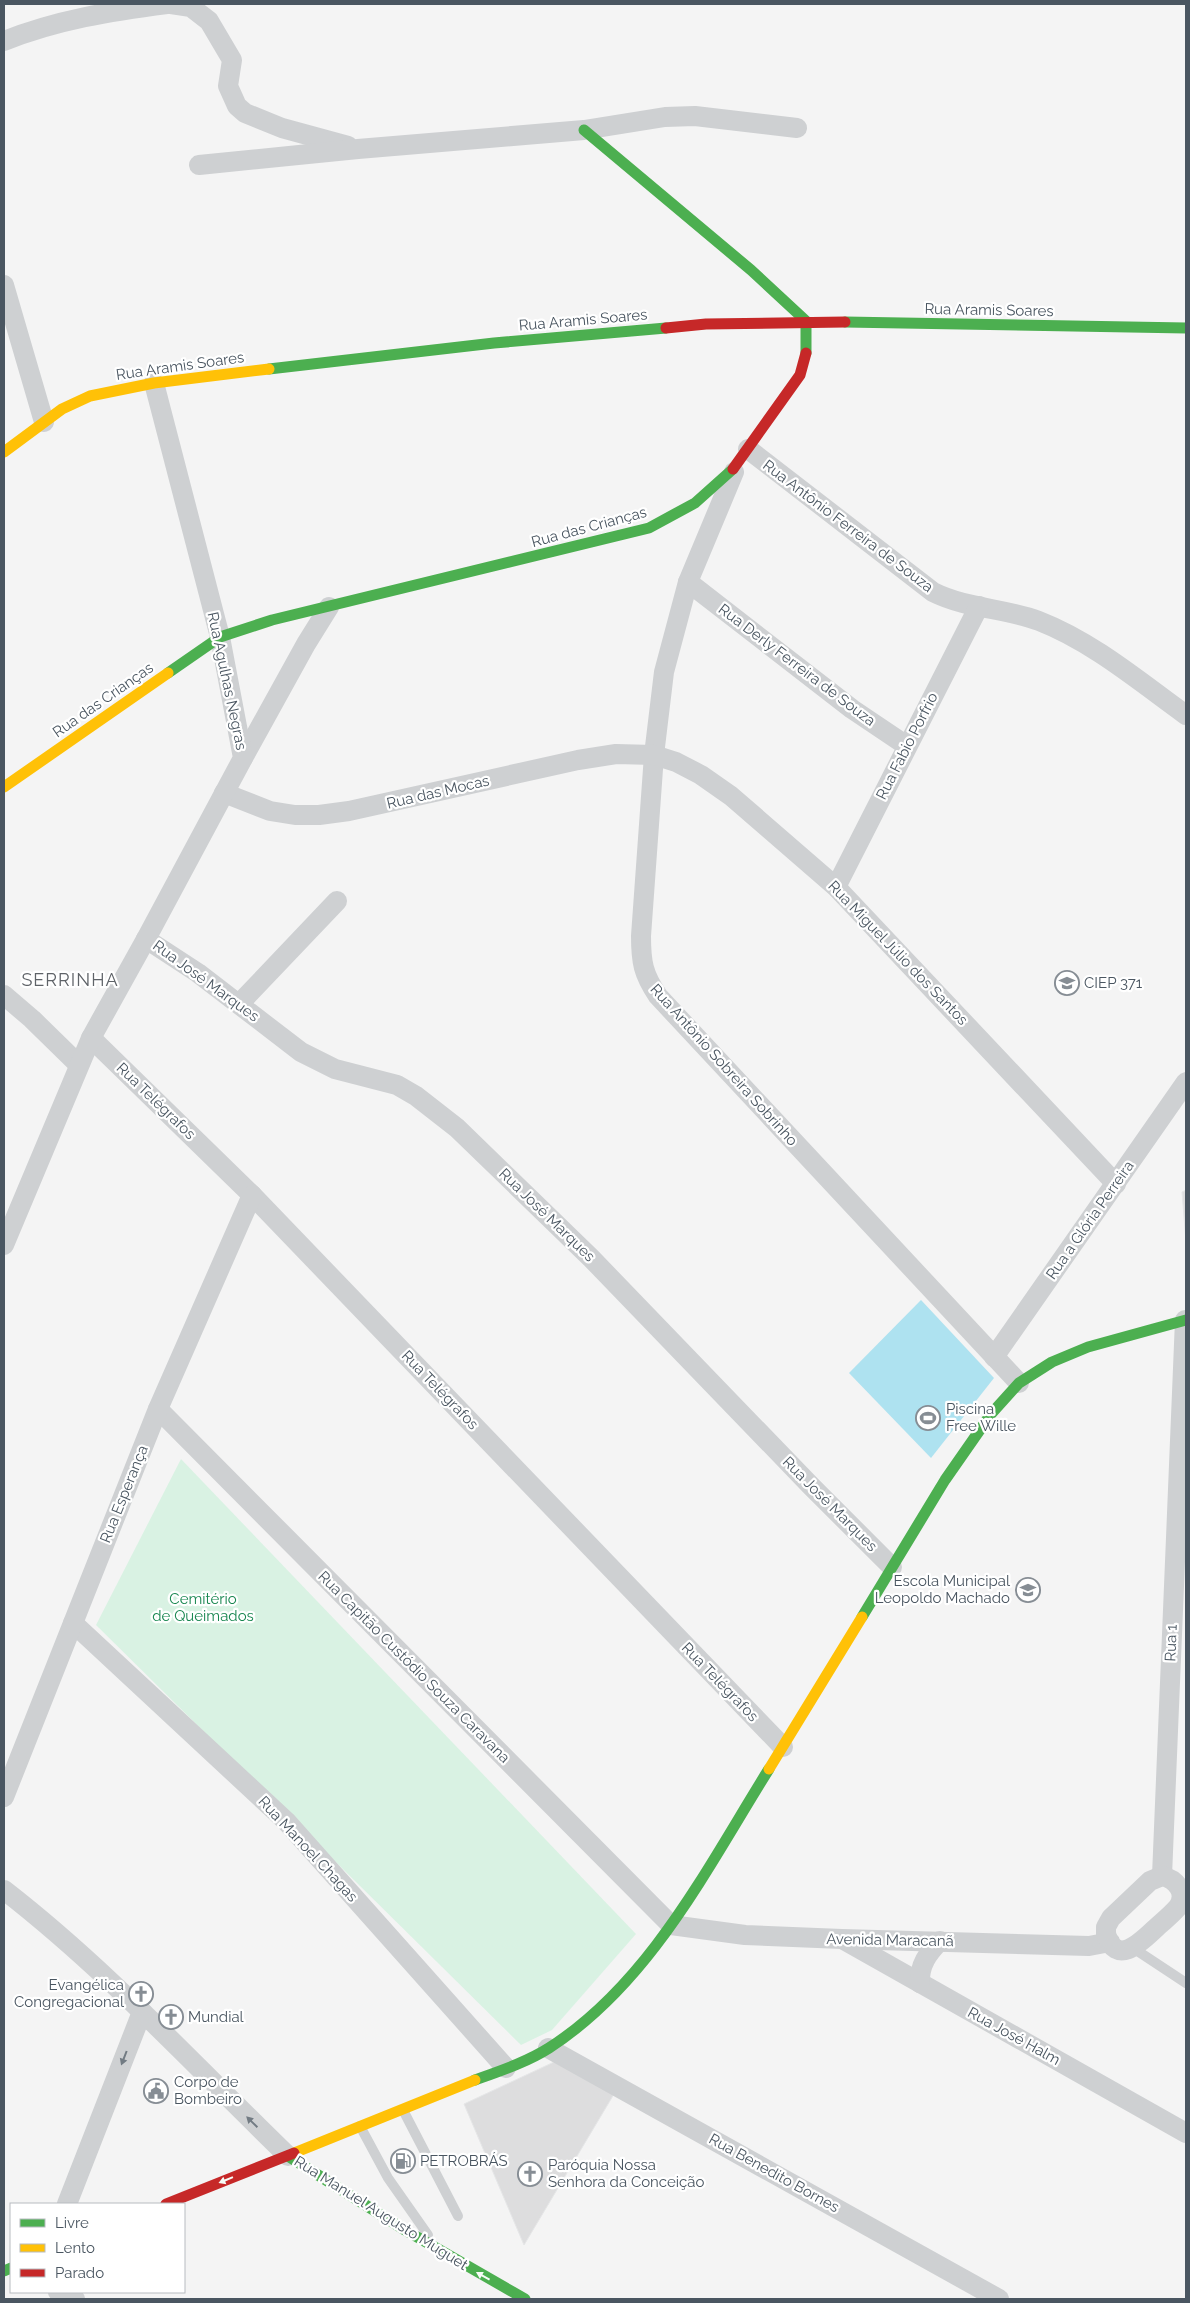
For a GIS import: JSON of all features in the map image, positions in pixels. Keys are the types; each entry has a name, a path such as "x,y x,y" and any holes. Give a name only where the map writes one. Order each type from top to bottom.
{"street":[{"path":"4,41 63,22 89,16 167,4"},
{"path":"171,4 191,7 209,21 232,60 228,86 237,106 245,113 282,128 358,149"},
{"path":"199,165 358,149 584,130 639,120 695,116 797,128"},
{"path":"584,130 752,270 806,321"},
{"path":"6,299 44,422"},
{"name":"Rua Aramis Soares","path":"4,452 44,422 79,400 113,390 154,383 494,343 706,324 806,321 1186,328"},
{"name":"Rua das Crianças","path":"4,788 220,637 272,620 649,528 695,504 742,458 800,375 806,359 808,342 806,321"},
{"name":"Rua Agulhas Negras","path":"4,1245 78,1064 243,758 220,637 154,383"},
{"name":"Rua Antônio Sobreira Sobrinho","path":"742,458 688,582 664,672 654,755 641,936 641,963 647,980 658,996 1019,1383"},
{"name":"Rua Antônio Ferreira de Souza","path":"742,458 933,592 958,603 1016,613 1061,630 1103,656 1186,715"},
{"name":"Rua Derly Ferreira de Souza","path":"688,582 852,709 907,746"},
{"name":"Rua Fabio Porfrio","path":"836,887 978,606"},
{"path":"243,758 306,644 329,607"},
{"name":"Rua das Mocas","path":"224,794 270,811 296,815 319,815 349,812 578,760 616,754 654,755"},
{"name":"Rua Miguel Júlio dos Santos","path":"654,755 676,762 702,775 724,791 836,887 1116,1184"},
{"path":"239,1004 337,901"},
{"name":"Rua José Marques","path":"146,939 198,973 301,1052 344,1072 397,1085 422,1100 458,1128 592,1258 811,1486 892,1567"},
{"path":"4,995 32,1019 78,1064"},
{"name":"Rua Telégrafos","path":"91,1038 252,1195 783,1747"},
{"name":"Rua a Glória Perreira","path":"994,1357 1186,1082"},
{"name":"Rua Esperança","path":"4,1797 158,1409 252,1195"},
{"path":"169,2203 506,2068 548,2048 587,2018 622,1986 671,1925 783,1747 945,1480 990,1414 1019,1383 1052,1362 1088,1347 1186,1320"},
{"name":"Rua 1","path":"1162,1876 1186,1320"},
{"name":"Rua Capitão Custódio Souza Caravana","path":"158,1409 671,1925"},
{"name":"Rua Manoel Chagas","path":"73,1623 286,1821 506,2068"},
{"path":"1110,1942 1106,1930 1111,1918 1150,1881 1162,1876 1173,1880 1184,1892 1181,1899 1175,1909 1133,1948"},
{"name":"Rua Manuel Augusto Muguet","path":"4,1890 44,1922 142,2012 288,2156 335,2189 440,2252 525,2299"},
{"name":"Avenida Maracanã","path":"671,1925 745,1934 842,1939 1088,1946 1110,1942 1120,1949 1133,1948"},
{"name":"Rua José Halm","path":"842,1939 1186,2133"},
{"path":"920,1982 922,1964 940,1941"},
{"path":"67,2203 142,2012"},
{"name":"Rua Benedito Bornes","path":"548,2048 999,2299"},
{"path":"60,2293 74,2299"}],"lane":[{"path":"1133,1948 1186,1983"},
{"path":"402,2110 458,2216"},
{"path":"360,2126 388,2178 440,2252"}],"green space":[{"name":"Cemitério de Queimados","path":"181,1459 636,1934 552,2030 521,2045 96,1625"}],"water":[{"name":"Piscina Free Wille","path":"921,1300 994,1378 931,1458 849,1373"}],"building":[{"path":"1186,1190 1186,1241 1182,1192"},
{"name":"Paróquia Nossa Senhora da Conceição","path":"554,2062 614,2094 524,2245 464,2104"}],"traffic: fast":[{"path":"584,130 751,270 806,321 806,353"},
{"path":"845,322 1186,328"},
{"path":"269,369 494,343 666,328"},
{"path":"168,673 220,637 272,620 649,528 695,503 733,469"},
{"path":"862,1617 945,1480 991,1414 1019,1383 1052,1362 1088,1347 1186,1320"},
{"path":"475,2080 523,2062 549,2048 585,2021 617,1991 647,1957 674,1921 699,1884 769,1769"},
{"path":"288,2156 405,2230 525,2299"},
{"path":"4,2271 10,2268"}],"traffic: slow":[{"path":"4,452 62,409 90,396 154,383 269,369"},
{"path":"4,787 168,673"},
{"path":"769,1769 862,1617"},
{"path":"294,2153 475,2080"}],"traffic: jam":[{"path":"666,328 706,324 845,322"},
{"path":"733,469 800,375 806,353"},
{"path":"169,2203 294,2153"}],"place":[{"name":"CIEP 371","path":"1067,983"},
{"name":"Piscina Free Wille","path":"928,1418"},
{"name":"Escola Municipal Leopoldo Machado","path":"1028,1590"},
{"name":"Evangélica Congregacional","path":"141,1994"},
{"name":"Mundial","path":"171,2017"},
{"name":"Corpo de Bombeiro","path":"156,2091"},
{"name":"PETROBRÁS","path":"403,2161"},
{"name":"Paróquia Nossa Senhora da Conceição","path":"530,2174"}],"district":[{"name":"SERRINHA","path":"70,980"}]}
